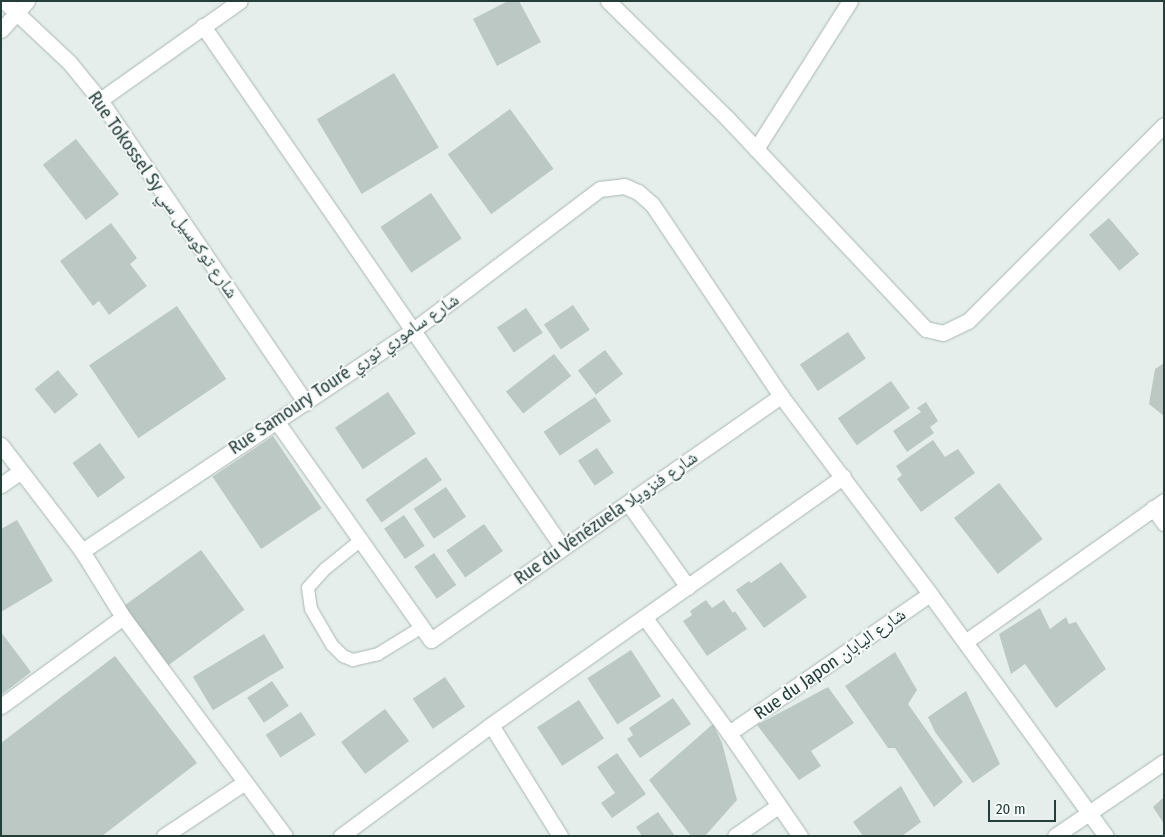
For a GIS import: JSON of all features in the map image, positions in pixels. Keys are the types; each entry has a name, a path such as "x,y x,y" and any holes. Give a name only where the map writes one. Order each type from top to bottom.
{"street":[{"name":"Rue Tokossel Sy شارع توكوسيل سي","path":"4,1 22,7 100,100 306,403"},
{"path":"100,100 240,1"},
{"path":"608,1 756,149 926,329 943,332 968,321 1164,125"},
{"path":"756,149 850,1"},
{"path":"1,30 22,7"},
{"path":"203,26 563,548"},
{"name":"Rue Samoury Touré شارع ساموري توري","path":"82,551 412,331 600,189 624,186 638,192 652,204 781,396"},
{"path":"781,396 930,594 1106,836"},
{"name":"Rue du Vénézuela شارع فنزويلا","path":"422,627 431,640 781,396"},
{"path":"277,422 422,627"},
{"path":"1,445 82,551 123,617 285,836"},
{"path":"1,486 21,471"},
{"path":"341,836 491,725 843,477"},
{"path":"628,503 688,588"},
{"path":"965,642 1158,504 1164,523"},
{"name":"Rue du Japon شارع اليابان","path":"729,733 930,594"},
{"path":"1,706 123,617"},
{"path":"645,618 729,733 800,836"},
{"path":"491,725 560,836"},
{"path":"1055,836 1164,762"},
{"path":"164,836 245,782"},
{"path":"735,836 778,806"}],"lane":[{"path":"361,540 325,569 308,588 311,609 332,645 343,656 353,660 378,654 422,627"}],"building":[{"path":"508,1 519,1 541,42 497,66 473,19"},
{"path":"394,73 439,148 362,194 317,119"},
{"path":"510,109 553,169 491,214 448,154"},
{"path":"76,139 119,194 86,220 43,165"},
{"path":"431,193 462,239 411,273 380,227"},
{"path":"1109,218 1139,254 1119,271 1089,235"},
{"path":"111,223 137,258 130,264 147,286 109,315 99,301 93,306 60,261"},
{"path":"573,305 590,330 561,349 544,325"},
{"path":"177,306 226,379 138,438 89,365"},
{"path":"526,308 543,333 514,352 497,328"},
{"path":"848,332 866,359 818,391 800,364"},
{"path":"605,350 623,374 596,394 578,370"},
{"path":"554,354 571,376 523,414 506,392"},
{"path":"1164,363 1164,416 1149,404 1155,369"},
{"path":"58,370 78,395 55,414 35,389"},
{"path":"891,381 910,408 857,445 838,418"},
{"path":"388,392 416,433 363,469 335,428"},
{"path":"595,397 611,421 560,456 544,432"},
{"path":"926,402 938,421 930,427 934,433 907,452 893,431 921,412 917,408"},
{"path":"273,436 322,508 261,549 212,477"},
{"path":"933,440 945,457 958,449 975,473 921,512 897,479 902,475 896,466"},
{"path":"100,443 125,478 98,498 72,463"},
{"path":"597,448 614,473 595,486 578,461"},
{"path":"426,457 442,480 381,522 365,499"},
{"path":"999,483 1043,539 998,574 954,518"},
{"path":"446,487 466,517 434,539 414,509"},
{"path":"404,515 425,546 405,559 384,528"},
{"path":"17,520 53,581 1,612 1,529"},
{"path":"484,524 503,551 465,577 446,550"},
{"path":"201,550 244,610 165,667 122,608"},
{"path":"434,553 456,585 437,599 414,567"},
{"path":"781,562 807,597 764,628 736,590 749,581 751,583"},
{"path":"706,600 712,608 724,600 733,613 735,611 747,629 707,656 683,621 692,615 690,611"},
{"path":"1040,608 1050,629 1066,617 1069,624 1076,622 1106,669 1056,708 1025,664 1011,674 999,634"},
{"path":"1,632 31,672 1,695"},
{"path":"264,634 284,667 213,710 193,677"},
{"path":"631,650 661,696 617,724 587,678"},
{"path":"895,652 917,690 908,704 963,782 934,807 895,748 888,748 845,686"},
{"path":"115,656 197,763 102,836 1,836 1,743"},
{"path":"445,677 465,707 433,729 413,699"},
{"path":"272,681 289,706 264,723 247,698"},
{"path":"828,687 854,723 811,751 821,766 799,780 757,725"},
{"path":"966,691 1000,764 973,783 935,732 928,717"},
{"path":"673,698 691,724 640,758 627,739 633,735 629,728"},
{"path":"579,700 604,739 562,766 537,727"},
{"path":"385,709 409,741 365,774 341,742"},
{"path":"301,712 316,735 280,758 266,735"},
{"path":"713,724 722,743 737,800 705,836 691,836 649,780"},
{"path":"617,753 646,794 612,818 601,803 615,793 597,767"},
{"path":"901,786 921,822 902,836 863,836 853,822"},
{"path":"1164,797 1164,824 1153,807"},
{"path":"658,812 675,836 642,836 636,827"}]}
